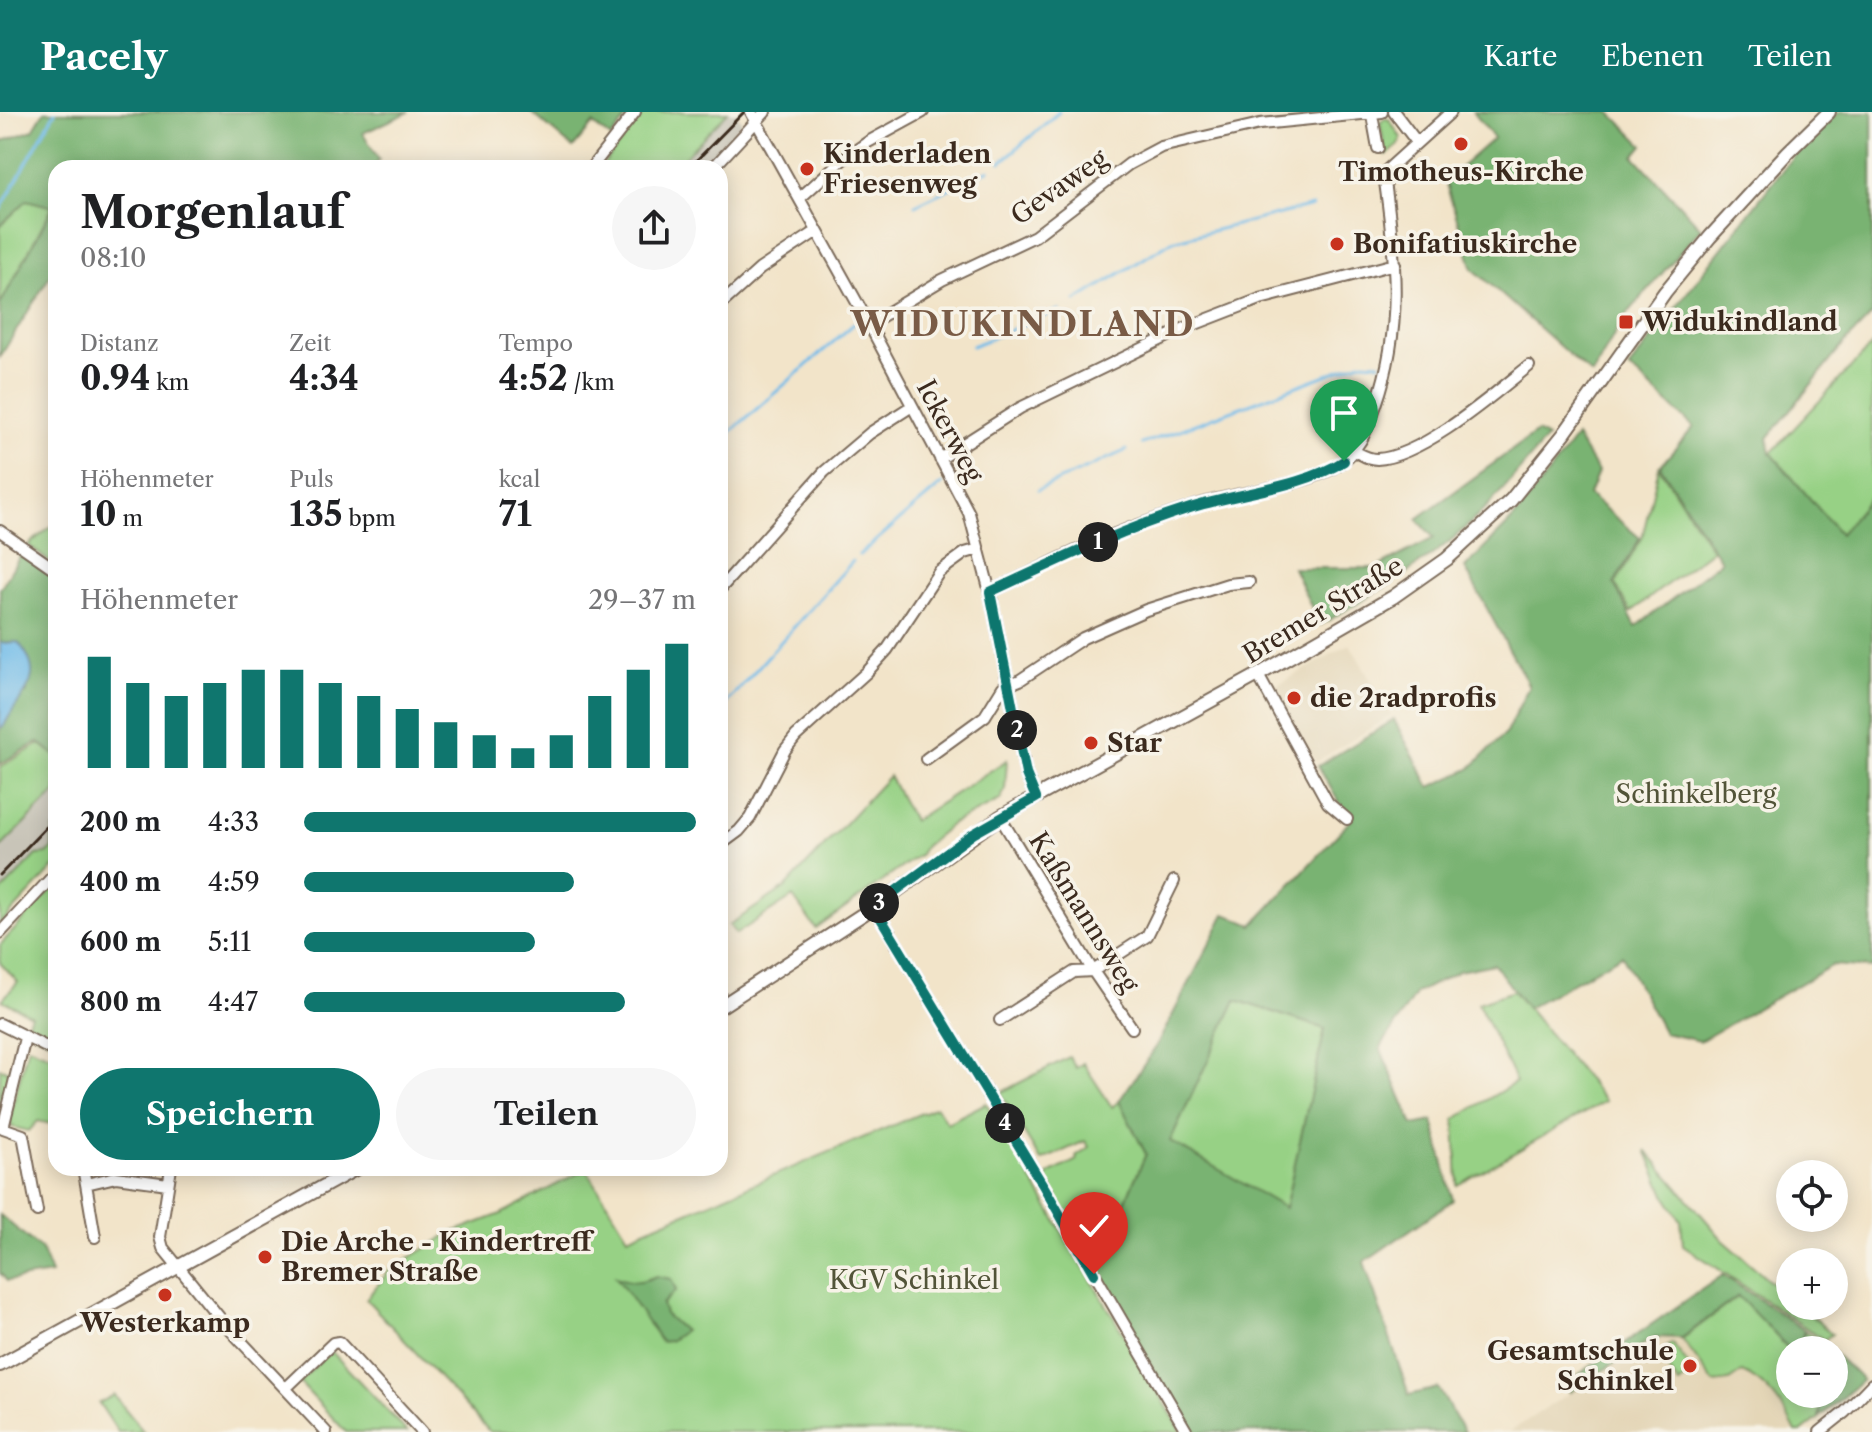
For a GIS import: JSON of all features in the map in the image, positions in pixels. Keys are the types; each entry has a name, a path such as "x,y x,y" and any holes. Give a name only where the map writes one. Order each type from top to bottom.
{"main road":[{"name":"Bremer Straße","path":"728,1002 874,907 1000,817 1258,675 1420,579 1447,559 1511,500 1564,434 1665,292 1769,173 1829,112"},
{"path":"0,1365 342,1176"}],"street":[{"path":"597,160 635,112"},
{"path":"719,160 754,116 765,112"},
{"path":"800,198 842,160 923,112"},
{"path":"1394,112 1416,141"},
{"path":"990,592 1120,532 1159,518 1211,501 1316,476 1344,461 1354,451 1370,422 1391,348 1396,297 1385,182 1387,170 1451,112"},
{"path":"1377,113 1378,148"},
{"name":"Gevaweg","path":"869,324 952,274 1035,236 1129,164 1161,147 1260,124 1377,113"},
{"name":"Ickerweg","path":"754,116 969,513 990,592 1026,774 1036,798"},
{"path":"728,298 760,269 817,231"},
{"path":"940,459 1020,408 1185,328 1260,299 1395,264"},
{"path":"1354,451 1379,459 1412,447 1472,412 1529,366"},
{"path":"728,580 824,472 870,433 912,406"},
{"path":"0,531 48,564"},
{"path":"728,839 750,818 796,736 887,650 939,572 965,553 979,549"},
{"path":"926,759 985,716 998,692 1083,638 1115,622 1228,584 1249,582"},
{"path":"1258,675 1328,803 1347,819"},
{"name":"Kaßmannsweg","path":"1000,817 1093,971 1132,1028"},
{"path":"1000,1020 1074,972 1093,971 1147,936 1174,881"},
{"path":"0,933 48,882"},
{"path":"874,907 1044,1187 1187,1432"},
{"path":"0,1024 48,1048"},
{"path":"25,1038 3,1128 23,1135 37,1211"},
{"path":"84,1176 95,1237"},
{"path":"170,1176 160,1237 163,1248 223,1322 326,1432"},
{"path":"86,1184 116,1177 168,1184"},
{"path":"286,1388 333,1343 339,1342 422,1432"},
{"path":"1820,1432 1872,1384"}],"shaded area":[{"path":"728,112 736,112 742,123 707,160 682,160"},
{"path":"1350,644 1391,716 1316,762 1272,688"},
{"path":"48,800 48,853 36,855 0,893 0,848"},
{"name":"Gesamtschule Schinkel","path":"1723,1274 1776,1311 1776,1320 1789,1320 1812,1336 1776,1336 1776,1408 1830,1408 1802,1432 1509,1432 1568,1394 1564,1384"},
{"name":"Gesamtschule Schinkel","path":"1848,1366 1863,1380 1848,1393"}],"green space":[{"path":"44,112 409,112 363,133 379,160 48,160 48,206 27,200 0,226 0,142 33,130"},
{"path":"531,112 631,112 611,138 593,124 573,148"},
{"path":"645,112 728,112 682,160 606,160"},
{"path":"1473,112 1610,112 1643,145 1634,156 1701,228 1623,319 1592,375 1473,269 1445,181 1494,138"},
{"name":"Schinkelberg","path":"1839,112 1872,112 1872,315 1843,345 1768,438 1771,453 1840,534 1872,495 1872,968 1833,965 1700,1041 1664,1033 1622,955 1527,1008 1494,964 1459,971 1416,993 1380,1048 1413,1125 1433,1121 1453,1200 1364,1262 1409,1395 1438,1388 1464,1432 1188,1432 1095,1270 1146,1154 1119,1101 1156,1047 1225,914 1253,925 1350,821 1318,766 1394,720 1430,787 1470,769 1506,733 1529,686 1465,568 1514,518 1576,437 1598,472 1589,495 1640,538 1614,584 1636,627 1721,561 1660,466 1694,427 1629,368 1794,155","holes":["1236,1000 1325,1029 1285,1208 1170,1141"]},
{"path":"1385,118 1390,120 1401,138 1399,145 1386,156 1380,122"},
{"path":"27,200 48,205 48,215 0,305 0,226"},
{"path":"48,216 48,279 0,357 0,305"},
{"path":"1872,345 1872,495 1840,534 1771,453"},
{"path":"1344,395 1370,401 1355,438 1323,413 1331,401"},
{"path":"1537,432 1547,438 1455,537 1396,580 1320,625 1293,568 1376,568 1434,538 1417,519"},
{"path":"1659,467 1712,550 1631,612 1615,584 1642,538"},
{"path":"48,529 48,561 28,545"},
{"path":"24,549 48,568 48,750 38,742 0,764 0,728 27,692 9,642 0,643 0,589"},
{"path":"40,744 48,750 48,800 0,848 0,767"},
{"path":"1007,760 1005,789 1000,800 953,823 925,846 920,854 816,929 793,897 736,934 729,925 786,887 889,776 913,821"},
{"path":"47,854 48,874 0,925 0,893 37,855"},
{"path":"48,894 48,1040 25,1030 31,1015 2,1000 18,982 0,963 0,945"},
{"path":"1513,991 1605,1101 1458,1185 1455,1119 1516,1082 1478,1003"},
{"path":"1236,1000 1325,1029 1285,1209 1170,1141"},
{"path":"28,1046 48,1054 48,1123 38,1121 29,1131 12,1127 9,1120"},
{"path":"1069,1057 1076,1068 1083,1063 1112,1107 1119,1101 1146,1154 1095,1270 1046,1179 1049,1174 1077,1160 1076,1156 1089,1147 1085,1141 1041,1161 1000,1093"},
{"path":"0,1068 12,1072 0,1121"},
{"name":"KGV Schinkel","path":"986,1103 1182,1432 490,1432 366,1299 391,1269 451,1233 501,1214 573,1176 590,1176 628,1237 936,1107 947,1123"},
{"path":"1646,1150 1723,1240 1776,1286 1776,1308 1683,1245 1681,1221 1666,1197"},
{"path":"0,1215 41,1249 51,1274 7,1281 0,1273"},
{"path":"1723,1275 1776,1311 1776,1320 1789,1320 1804,1330 1802,1336 1777,1336 1738,1296 1682,1338 1655,1337 1570,1392 1565,1384"},
{"path":"656,1276 671,1279 676,1290 662,1304 665,1314 684,1331 670,1341 661,1342 616,1277 636,1281"},
{"path":"1739,1296 1776,1336 1776,1400 1760,1383 1742,1372 1729,1381 1714,1383 1682,1339"},
{"path":"1794,1320 1816,1320 1832,1334 1818,1336"},
{"path":"1672,1343 1694,1372 1679,1384 1657,1355"},
{"path":"331,1351 407,1432 346,1432 299,1382"},
{"path":"1848,1366 1862,1380 1848,1392"},
{"path":"114,1395 144,1432 118,1432 99,1403"},
{"path":"1782,1408 1819,1408 1819,1418 1801,1432 1796,1432"},
{"path":"1820,1408 1830,1408 1820,1417"}],"sand":[{"path":"1340,407 1350,408 1358,420 1344,426 1340,424"}],"water":[{"path":"18,642 32,666 32,676 29,686 0,728 0,643"}],"waterway":[{"path":"0,210 55,112"},
{"path":"1001,162 1059,112"},
{"path":"915,205 989,170"},
{"path":"1076,301 1172,241 1312,206"},
{"path":"972,346 1059,310"},
{"path":"728,434 855,323"},
{"path":"1142,444 1361,362 1380,363"},
{"path":"1038,490 1127,450"},
{"path":"859,555 942,484"},
{"path":"728,701 853,561"}],"railway":[{"path":"697,160 744,112"},
{"path":"0,875 48,825"}],"place":[{"name":"Timotheus-Kirche","path":"1461,144"},
{"name":"Kinderladen Friesenweg","path":"807,169"},
{"name":"Bonifatiuskirche","path":"1337,244"},
{"name":"Widukindland","path":"1626,322"},
{"name":"die 2radprofis","path":"1294,698"},
{"name":"Star","path":"1091,743"},
{"name":"Die Arche - Kindertreff Bremer Straße","path":"265,1257"},
{"name":"Westerkamp","path":"165,1295"},
{"name":"Gesamtschule Schinkel","path":"1690,1366"}],"district":[{"name":"WIDUKINDLAND","path":"1023,324"}],"route":[{"path":"1094,1274 874,907 973,834 1036,798 1026,774 990,592 1120,532 1211,501 1316,476 1344,461"}]}
